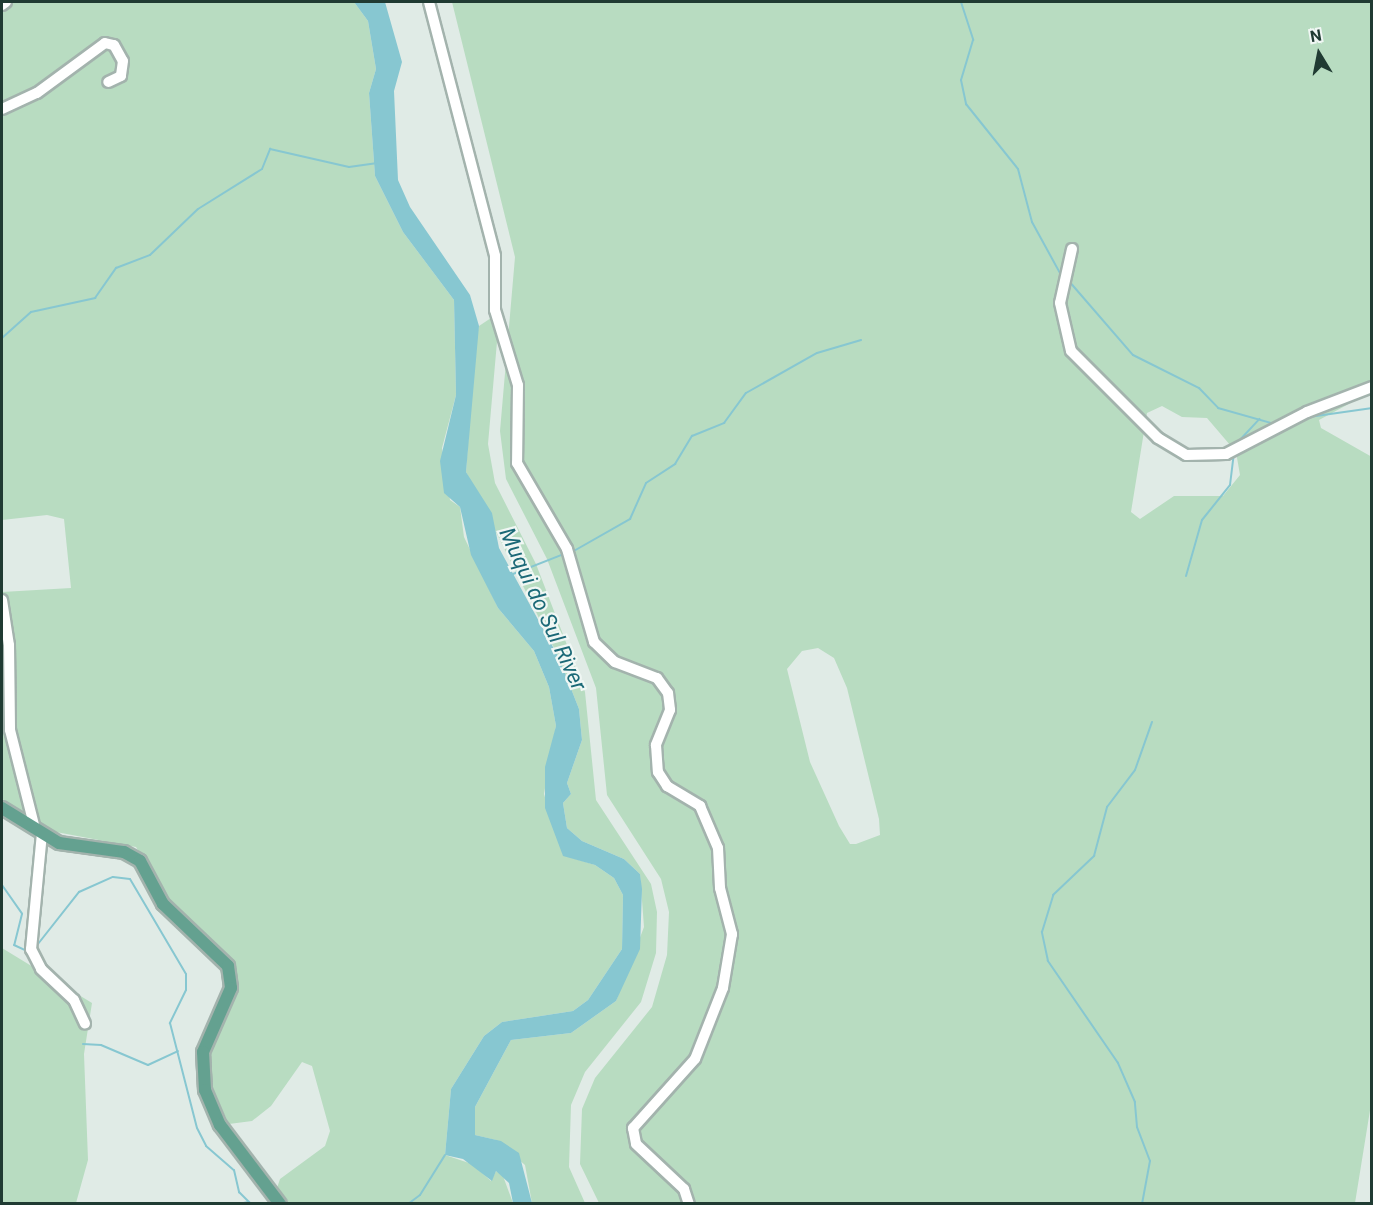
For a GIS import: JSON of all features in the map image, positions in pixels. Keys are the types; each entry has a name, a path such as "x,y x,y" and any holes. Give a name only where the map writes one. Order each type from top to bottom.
{"main road":[{"path":"2,808 38,831 74,848 124,852 140,861 163,904 228,966 231,988 203,1052 205,1090 220,1125 280,1203"}],"street":[{"path":"2,5 6,2"},
{"path":"429,2 495,256 495,310 518,385 517,463 567,549 594,642 615,662 657,678 668,693 670,710 656,745 658,772 667,786 700,806 718,848 720,888 732,934 723,988 695,1059 633,1128 636,1144 677,1182 689,1203"},
{"path":"2,109 37,93 105,44 114,45 123,61 121,76 108,82"},
{"path":"1072,249 1060,303 1071,351 1158,438 1186,455 1226,454 1307,412 1371,387"},
{"path":"2,600 9,645 10,730 38,831 31,949 41,969 74,1000 85,1024"}],"green space":[{"path":"2,2 354,2 368,21 376,69 369,93 375,176 403,232 454,300 456,395 442,448 450,500 460,507 464,537 498,608 534,651 549,687 556,726 544,794 563,855 595,865 614,878 623,895 622,949 588,1000 573,1011 502,1022 484,1036 451,1089 445,1155 472,1164 491,1181 496,1171 503,1176 513,1203 287,1203 277,1188 280,1179 325,1146 330,1131 312,1066 302,1062 271,1106 252,1121 229,1124 213,1092 209,1055 237,988 230,958 168,899 136,847 56,832 2,799 2,592 71,588 64,519 47,515 2,520"},
{"path":"452,2 1371,2 1371,392 1319,420 1321,428 1372,457 1372,1098 1355,1203 599,1203 580,1164 582,1109 595,1078 652,1007 667,955 669,912 661,879 607,795 596,688 547,559 506,479 500,431 515,257","holes":["1162,406 1182,417 1207,418 1236,452 1240,475 1223,496 1174,496 1140,519 1131,512 1147,413","818,648 834,658 847,688 879,819 880,835 856,844 850,844 839,826 810,762 787,669 802,651"]},
{"path":"491,318 499,319 488,444 495,483 536,564 585,692 596,800 651,884 657,912 656,953 641,1002 585,1072 571,1105 569,1167 585,1203 532,1203 525,1165 496,1140 475,1135 471,1127 475,1107 511,1040 571,1033 616,1001 644,927 640,874 624,859 582,841 567,828 563,803 571,794 567,783 582,740 579,709 559,658 466,472 475,344 479,326"},
{"path":"2,948 92,1003 84,1054 88,1160 76,1203 2,1203"}],"water":[{"path":"354,2 385,2 402,62 394,91 398,180 410,207 470,295 479,326 466,472 492,513 499,548 559,658 579,709 582,740 567,783 571,794 563,803 567,828 582,841 624,859 640,874 642,889 640,949 616,1001 571,1033 511,1040 475,1107 475,1135 501,1141 519,1153 532,1203 513,1203 509,1183 496,1171 492,1181 463,1159 445,1155 451,1089 484,1036 502,1022 573,1011 588,1000 622,949 623,895 614,878 595,865 563,856 545,808 545,767 556,726 549,687 534,651 498,608 471,555 460,507 444,493 440,461 456,395 454,300 403,232 375,176 369,93 376,69 368,21"}],"waterway":[{"path":"961,2 973,40 961,80 966,104 1018,169 1032,222 1061,275"},
{"path":"2,338 31,312 95,298 116,268 150,255 198,209 262,169 270,149 349,167 376,163"},
{"path":"1068,280 1133,355 1199,388 1218,408 1275,424"},
{"path":"572,552 630,519 646,483 675,464 692,436 724,423 746,393 817,353 861,340"},
{"path":"1309,417 1372,408"},
{"path":"1237,443 1259,419"},
{"path":"1186,576 1202,520 1230,485 1234,454"},
{"name":"Muqui do Sul River","path":"513,574 564,554"},
{"path":"1142,1204 1150,1161 1137,1127 1135,1102 1118,1063 1048,961 1042,932 1053,895 1094,856 1107,807 1135,770 1152,722"},
{"path":"34,949 79,892 113,877 130,879 186,974 186,990 170,1023 197,1128 206,1146 234,1170 239,1192 251,1204"},
{"path":"2,885 22,914 14,945 29,952"},
{"path":"83,1044 101,1045 148,1065 178,1051"},
{"path":"408,1204 420,1195 445,1155"},
{"path":"238,1204 249,1202"}]}
